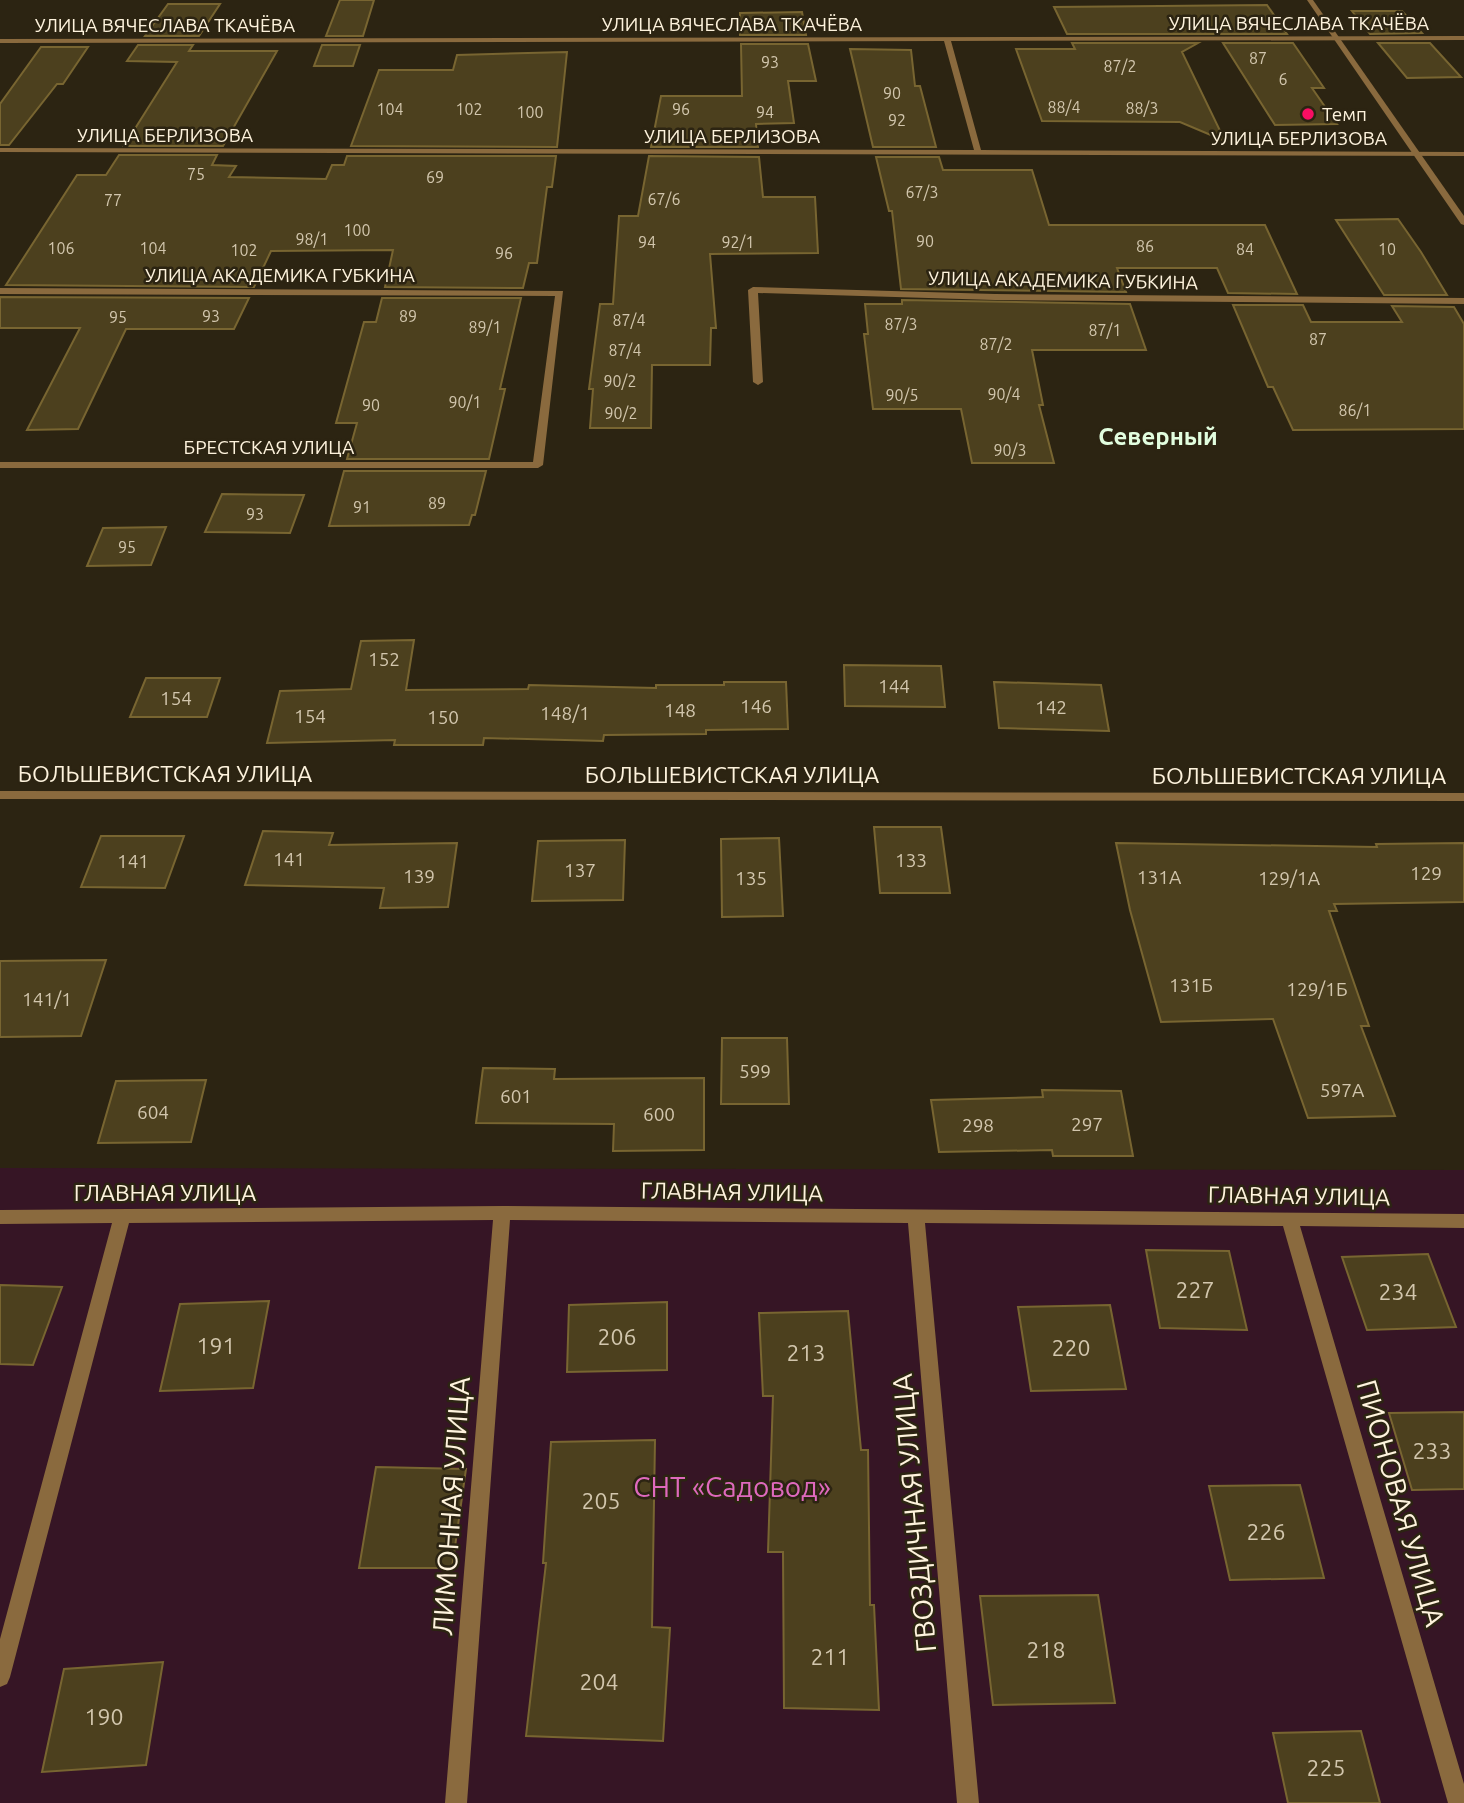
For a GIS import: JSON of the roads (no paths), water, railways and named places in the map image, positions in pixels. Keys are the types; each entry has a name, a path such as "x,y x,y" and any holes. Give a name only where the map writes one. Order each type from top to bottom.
{"street":[{"path":"1310,0 1464,222"},
{"name":"УЛИЦА ВЯЧЕСЛАВА ТКАЧЁВА","path":"1,42 1464,38"},
{"path":"947,40 978,152"},
{"name":"УЛИЦА БЕРЛИЗОВА","path":"0,150 1464,154"},
{"name":"УЛИЦА АКАДЕМИКА ГУБКИНА","path":"758,382 753,290 995,297 1464,301"},
{"name":"УЛИЦА АКАДЕМИКА ГУБКИНА","path":"0,291 560,293 538,465"},
{"name":"БРЕСТСКАЯ УЛИЦА","path":"0,465 538,465"},
{"name":"БОЛЬШЕВИСТСКАЯ УЛИЦА","path":"0,794 1464,797"},
{"name":"ГЛАВНАЯ УЛИЦА","path":"0,1217 502,1213 1464,1221"},
{"name":"ЛИМОННАЯ УЛИЦА","path":"456,1803 502,1213"},
{"path":"0,1676 122,1216"},
{"name":"ГВОЗДИЧНАЯ УЛИЦА","path":"916,1217 968,1803"},
{"name":"ПИОНОВАЯ УЛИЦА","path":"1289,1218 1460,1803"}],"place":[{"name":"Темп","path":"1308,114"}],"district":[{"name":"Северный","path":"1158,437"}],"park label":[{"name":"СНТ «Садовод»","path":"732,1487"}]}
